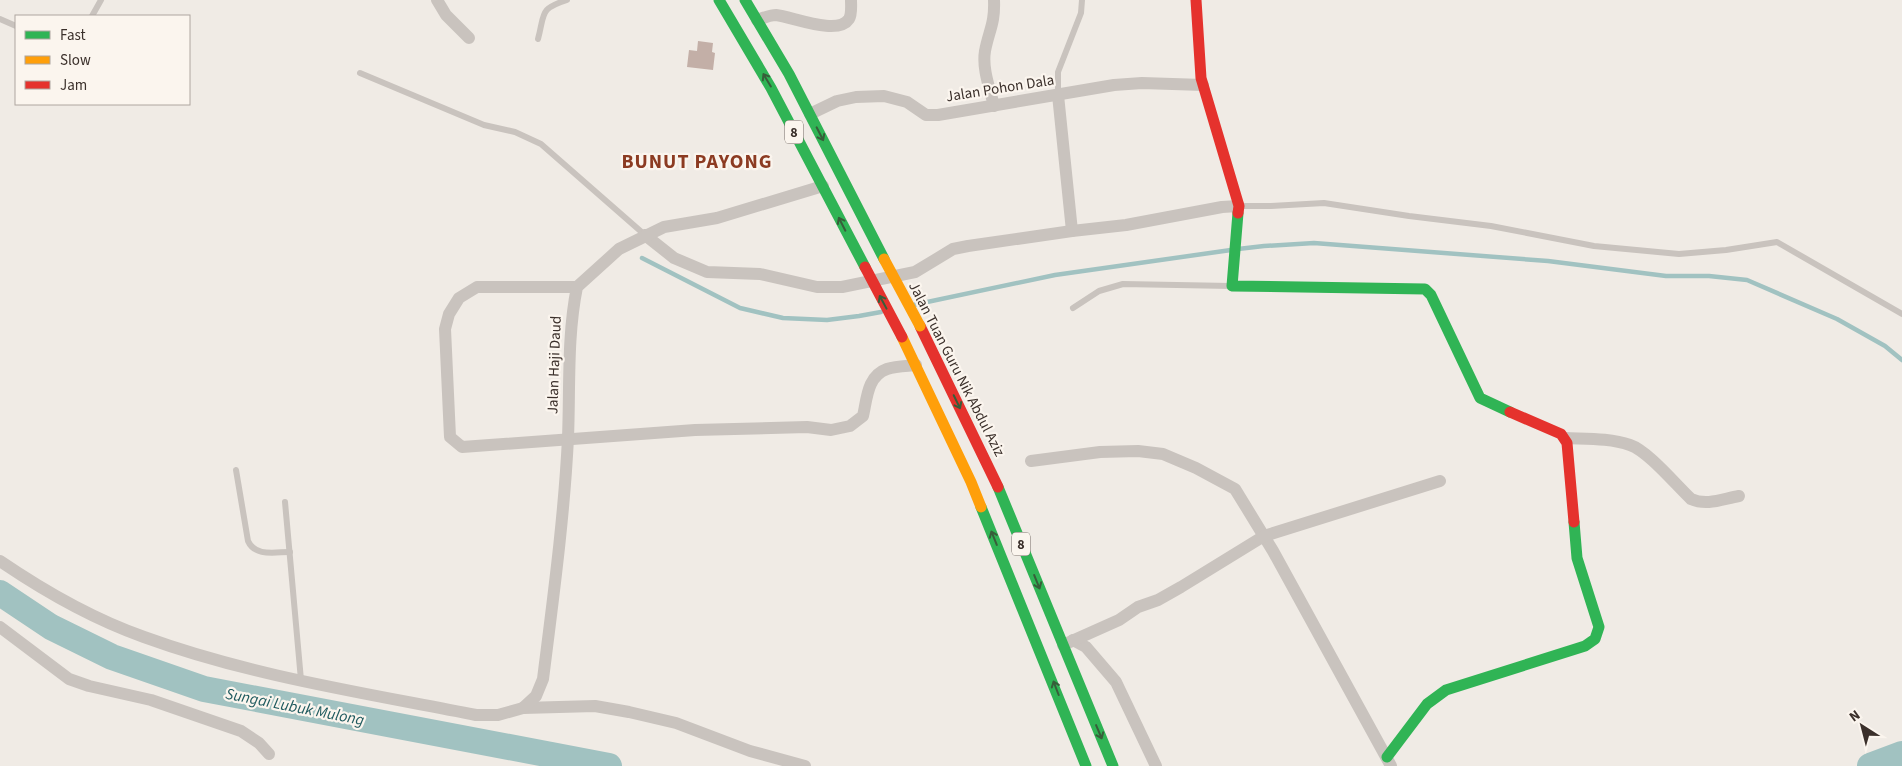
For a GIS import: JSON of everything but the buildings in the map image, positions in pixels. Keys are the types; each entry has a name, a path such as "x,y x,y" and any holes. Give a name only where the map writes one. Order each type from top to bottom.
{"main road":[{"name":"8","path":"719,0 771,88 902,337 972,482 1086,766"},
{"name":"Jalan Tuan Guru Nik Abdul Aziz","path":"745,0 789,74 810,114 920,326 992,473 1068,643 1113,766"},
{"path":"1196,0 1201,78 1239,206 1232,286 1425,289 1431,296 1480,398 1556,432 1565,438 1568,448 1577,558 1598,621 1598,634 1590,644 1585,646 1455,686 1436,696 1427,704 1389,762"}],"street":[{"path":"437,0 446,15 469,38"},
{"path":"757,20 777,15 830,26 840,26 849,20 851,0"},
{"path":"994,0 994,18 985,52 985,68 994,106"},
{"name":"Jalan Pohon Dala","path":"810,114 837,101 856,97 884,96 902,99 926,115 938,115 1114,85 1142,83 1204,85"},
{"path":"1058,95 1072,231"},
{"path":"822,186 717,218 664,227 618,250 577,286 477,287 459,298 449,314 445,329 450,437 456,444 462,447 695,430 807,427 831,430 850,426 863,416 870,386 875,376 888,368 916,366"},
{"path":"645,235 674,258 707,272 760,274 817,287 842,287 915,272 953,249 1126,225 1222,207 1239,206"},
{"name":"Jalan Haji Daud","path":"523,708 536,696 544,680 559,549 568,439 571,328 577,286"},
{"path":"1565,438 1618,441 1632,445 1651,460 1691,499 1698,502 1707,503 1739,496"},
{"path":"1032,461 1100,452 1138,451 1163,454 1196,468 1234,489 1264,536 1389,762"},
{"path":"1068,643 1119,620 1138,607 1158,600 1264,536 1440,481"},
{"path":"0,561 51,593 93,615 143,637 255,671 476,716 498,714 523,708 595,706 676,723 750,751 805,766"},
{"path":"0,627 69,679 89,686 150,700 241,731 259,743 268,754"},
{"path":"1068,643 1086,647 1116,682 1156,766"}],"lane":[{"path":"93,15 101,0"},
{"path":"538,39 544,12 551,5 567,0"},
{"path":"1058,95 1058,72 1081,12 1082,0"},
{"path":"0,19 15,26"},
{"path":"360,74 484,125 515,132 540,144 645,235"},
{"path":"1239,206 1324,203 1491,226 1594,246 1680,254 1726,250 1777,242 1902,314"},
{"path":"1073,308 1099,290 1123,284 1232,286"},
{"path":"236,470 250,547 258,552 290,552"},
{"path":"285,502 301,680"}],"waterway":[{"path":"1238,249 1314,243 1548,261 1666,276 1709,276 1747,280 1837,319 1885,346 1902,360"},
{"path":"913,305 1055,275 1231,250"},
{"path":"642,258 740,308 783,318 827,320 881,312"},
{"name":"Sungai Lubuk Mulong","path":"0,593 51,627 112,657 204,689 609,766"},
{"name":"Sungai Lubuk Mulong","path":"1870,766 1902,754"}],"traffic: fast":[{"path":"719,0 771,88 865,267"},
{"path":"745,0 789,74 884,259"},
{"path":"1238,213 1232,286 1425,289 1431,295 1480,398 1510,412"},
{"path":"998,487 1113,766"},
{"path":"981,507 1086,766"},
{"path":"1387,757 1427,704 1446,690 1585,646 1595,639 1599,627 1577,558 1574,522"}],"traffic: slow":[{"path":"884,259 920,326"},
{"path":"902,337 981,507"}],"traffic: jam":[{"path":"1196,0 1201,78 1239,206 1238,213"},
{"path":"865,267 902,337"},
{"path":"920,326 998,487"},
{"path":"1510,412 1561,434 1567,443 1574,522"}],"district":[{"name":"BUNUT PAYONG","path":"697,161"}]}
